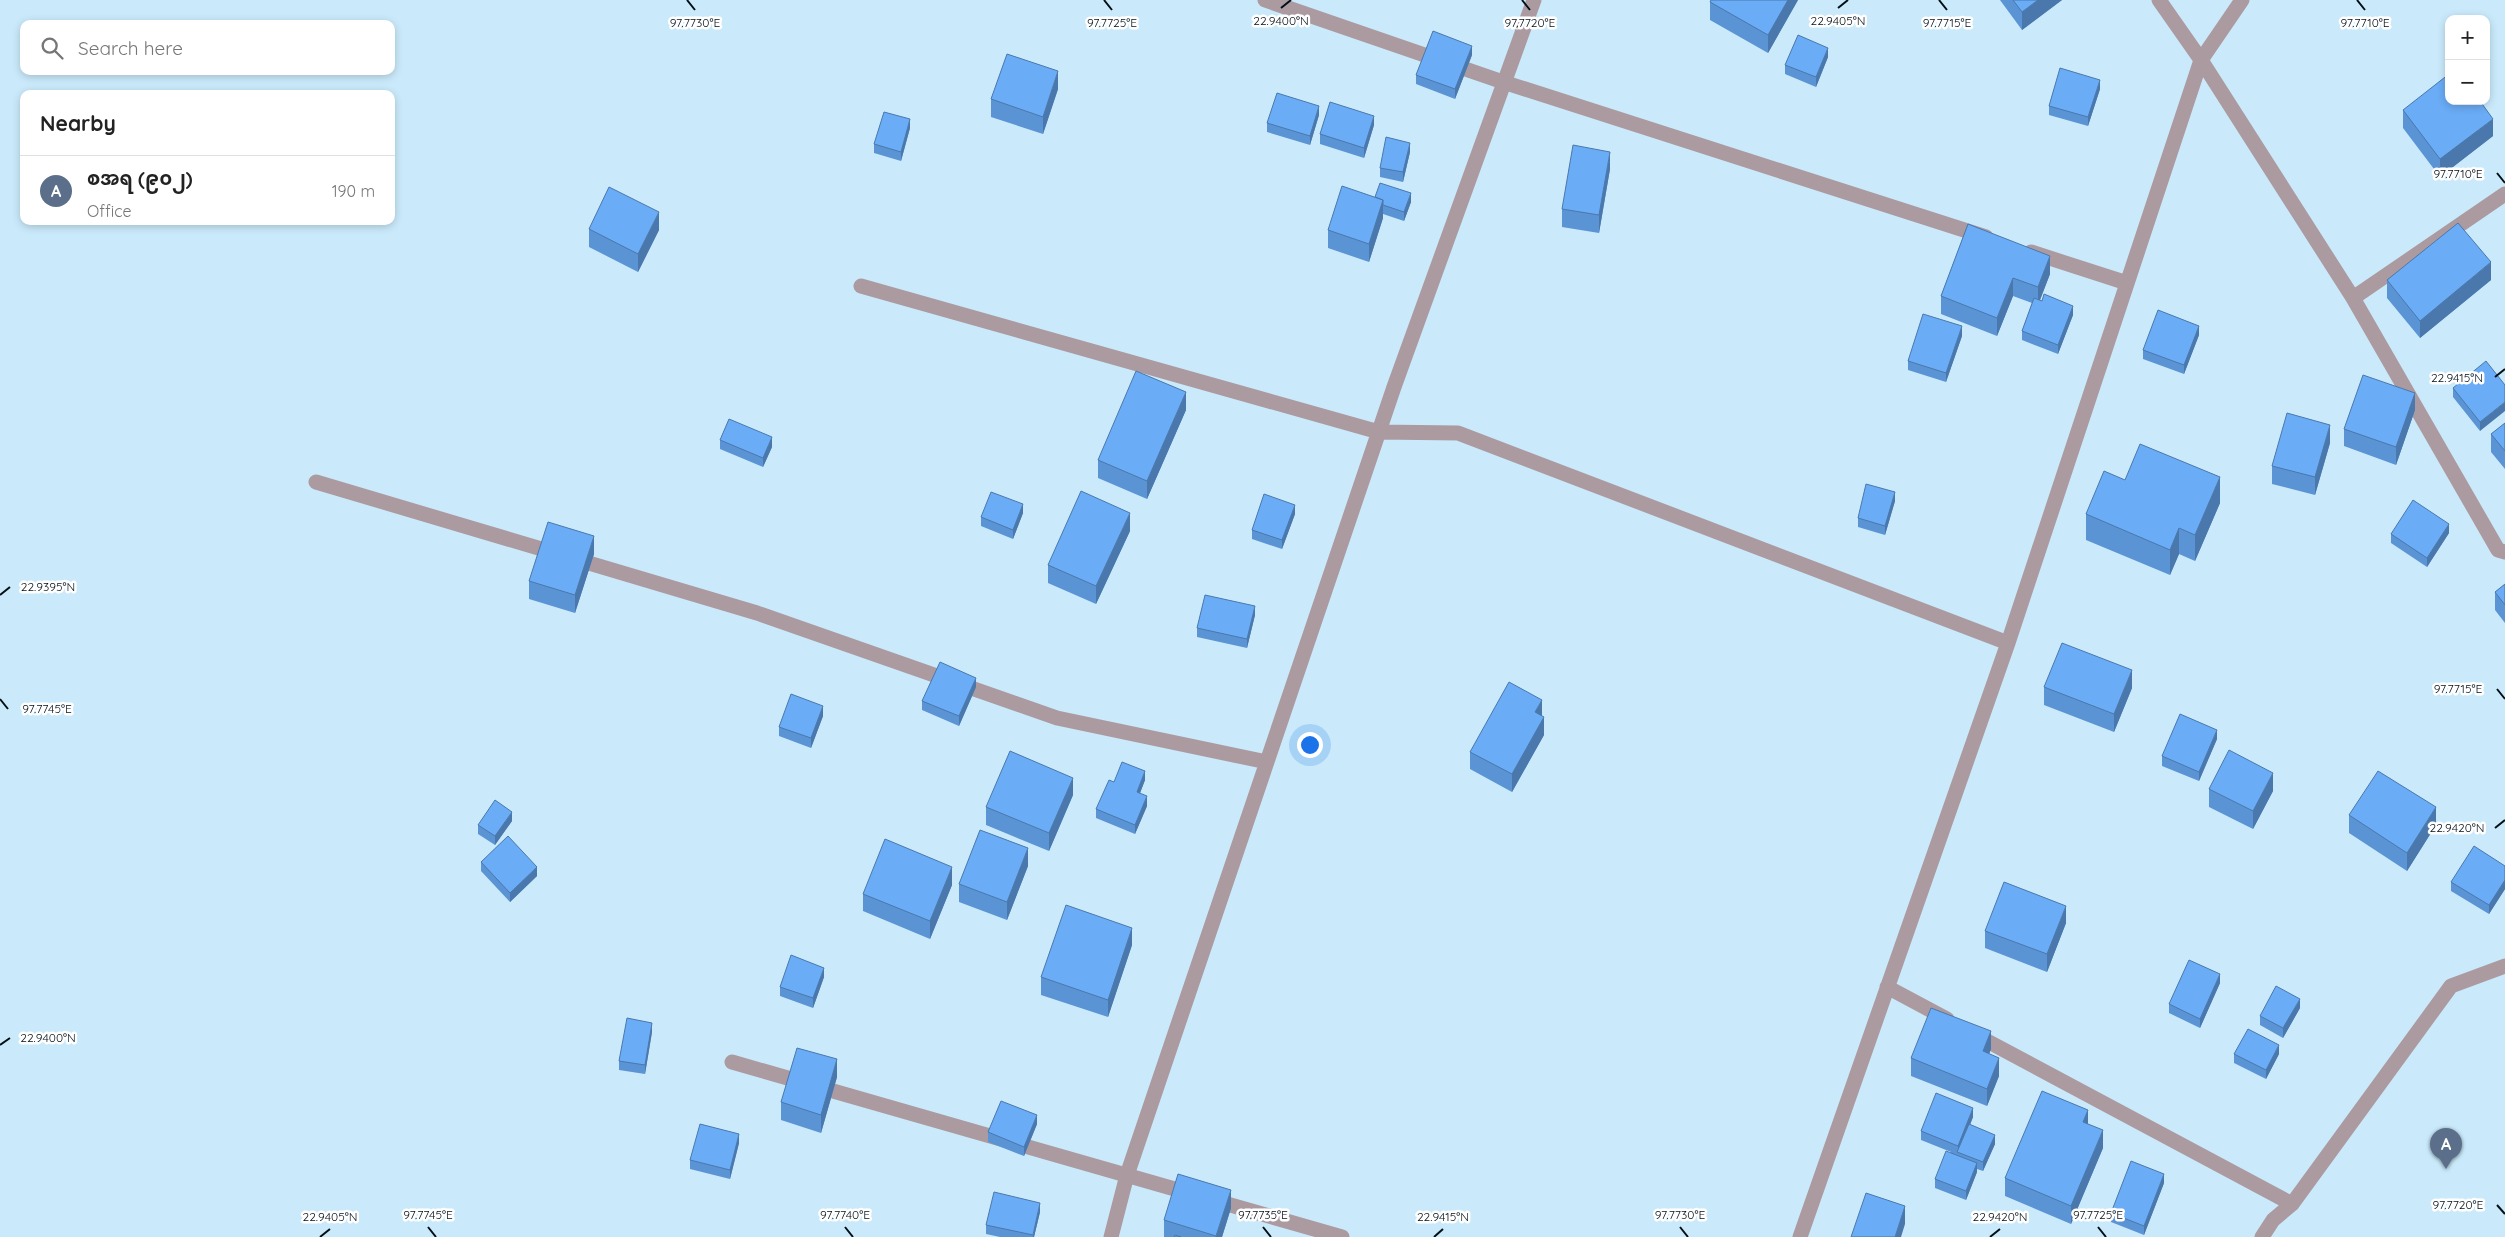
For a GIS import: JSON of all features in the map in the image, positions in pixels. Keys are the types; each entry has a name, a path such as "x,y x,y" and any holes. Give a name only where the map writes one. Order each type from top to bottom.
{"street":[{"path":"1265,0 1503,82 2127,283"},
{"path":"1111,1237 1127,1175 1379,432 1534,0"},
{"path":"2159,0 2201,60 2353,298 2498,550 2505,552"},
{"path":"1800,1237 2008,643 2201,60 2242,0"},
{"path":"2353,298 2505,194"},
{"path":"861,286 1379,432 1458,433 2008,643"},
{"path":"316,482 757,613 1057,718 1267,762"},
{"path":"2262,1237 2273,1220 2292,1204 2451,986 2505,966"},
{"path":"1887,987 2292,1204"},
{"path":"732,1062 1342,1237"}],"building":[{"path":"1711,0 1788,0 1768,35 1710,2"},
{"path":"2013,0 2038,0 2022,12"},
{"path":"1433,31 1472,46 1455,89 1416,75"},
{"path":"1798,35 1828,48 1816,77 1785,65"},
{"path":"1007,54 1058,71 1043,117 991,99"},
{"path":"2060,68 2100,80 2088,117 2049,106"},
{"path":"2445,77 2445,105 2483,105 2493,119 2440,159 2403,110"},
{"path":"1277,93 1319,106 1310,136 1267,123"},
{"path":"1330,102 1374,116 1364,148 1320,134"},
{"path":"884,112 910,119 901,152 874,144"},
{"path":"1386,137 1410,143 1403,172 1380,168"},
{"path":"1573,145 1610,152 1599,215 1562,209"},
{"path":"1380,183 1411,193 1404,212 1383,205 1383,200 1375,197"},
{"path":"1342,186 1383,200 1369,244 1328,230"},
{"path":"609,187 659,212 638,254 589,229"},
{"path":"2458,223 2491,262 2420,321 2387,280"},
{"path":"1968,224 2050,256 2038,287 2013,278 1997,318 1941,296"},
{"path":"2044,294 2073,306 2058,345 2022,331 2034,298 2042,301"},
{"path":"2158,310 2199,326 2184,365 2143,350"},
{"path":"1923,314 1962,326 1946,373 1908,361"},
{"path":"2486,361 2505,385 2505,402 2480,422 2453,388"},
{"path":"1136,371 1186,392 1147,481 1098,460"},
{"path":"2363,375 2415,393 2396,447 2344,429"},
{"path":"2287,413 2330,425 2315,477 2272,466"},
{"path":"729,419 772,437 763,458 720,440"},
{"path":"2505,423 2505,451 2491,434"},
{"path":"2140,444 2220,477 2195,535 2179,528 2170,550 2086,514 2104,471 2125,480"},
{"path":"1866,484 1895,492 1885,526 1858,518"},
{"path":"1081,491 1130,513 1096,586 1048,565"},
{"path":"991,492 1023,504 1013,530 981,517"},
{"path":"1264,494 1295,505 1282,540 1252,530"},
{"path":"2413,500 2449,524 2427,558 2391,534"},
{"path":"548,522 594,536 575,595 529,581"},
{"path":"2505,584 2505,605 2495,592"},
{"path":"1205,595 1255,606 1247,639 1197,628"},
{"path":"2062,643 2132,670 2114,714 2044,687"},
{"path":"940,662 976,678 959,716 922,701"},
{"path":"1509,682 1542,700 1535,712 1544,717 1512,774 1470,752"},
{"path":"791,694 823,706 811,738 779,727"},
{"path":"2180,714 2217,730 2199,772 2162,756"},
{"path":"2229,750 2273,773 2253,811 2209,789"},
{"path":"1010,751 1073,778 1049,833 986,807"},
{"path":"1122,762 1145,771 1137,792 1147,796 1135,825 1096,809 1109,780 1114,782"},
{"path":"2378,771 2436,807 2407,853 2349,815"},
{"path":"495,800 512,812 495,836 478,825"},
{"path":"980,830 1028,848 1007,902 959,884"},
{"path":"508,836 537,867 510,893 481,862"},
{"path":"885,839 952,867 930,921 863,894"},
{"path":"2474,846 2505,866 2505,880 2489,905 2451,882"},
{"path":"2004,882 2066,906 2047,954 1985,931"},
{"path":"1066,905 1132,928 1108,1000 1041,977"},
{"path":"791,955 824,968 813,998 780,987"},
{"path":"2189,960 2220,974 2200,1019 2169,1004"},
{"path":"2276,986 2300,999 2283,1028 2260,1016"},
{"path":"1931,1008 1991,1031 1983,1051 1999,1058 1987,1089 1911,1058"},
{"path":"627,1018 652,1023 645,1065 619,1061"},
{"path":"2248,1029 2279,1045 2266,1070 2234,1054"},
{"path":"797,1048 837,1059 821,1115 781,1102"},
{"path":"2042,1091 2088,1110 2083,1122 2103,1130 2071,1206 2005,1178"},
{"path":"1936,1093 1973,1108 1958,1146 1921,1131"},
{"path":"1001,1101 1037,1115 1024,1147 988,1132"},
{"path":"700,1124 739,1134 730,1170 690,1160"},
{"path":"1969,1124 1995,1135 1983,1162 1957,1152"},
{"path":"1946,1151 1977,1163 1966,1191 1935,1179"},
{"path":"2131,1161 2164,1174 2144,1226 2111,1213"},
{"path":"1178,1174 1231,1190 1216,1236 1164,1220"},
{"path":"994,1192 1040,1203 1033,1235 986,1225"},
{"path":"1866,1193 1905,1206 1895,1237 1851,1237"}],"place":[{"name":"စအရ (၉၀၂)","path":"2446,1169"}]}
